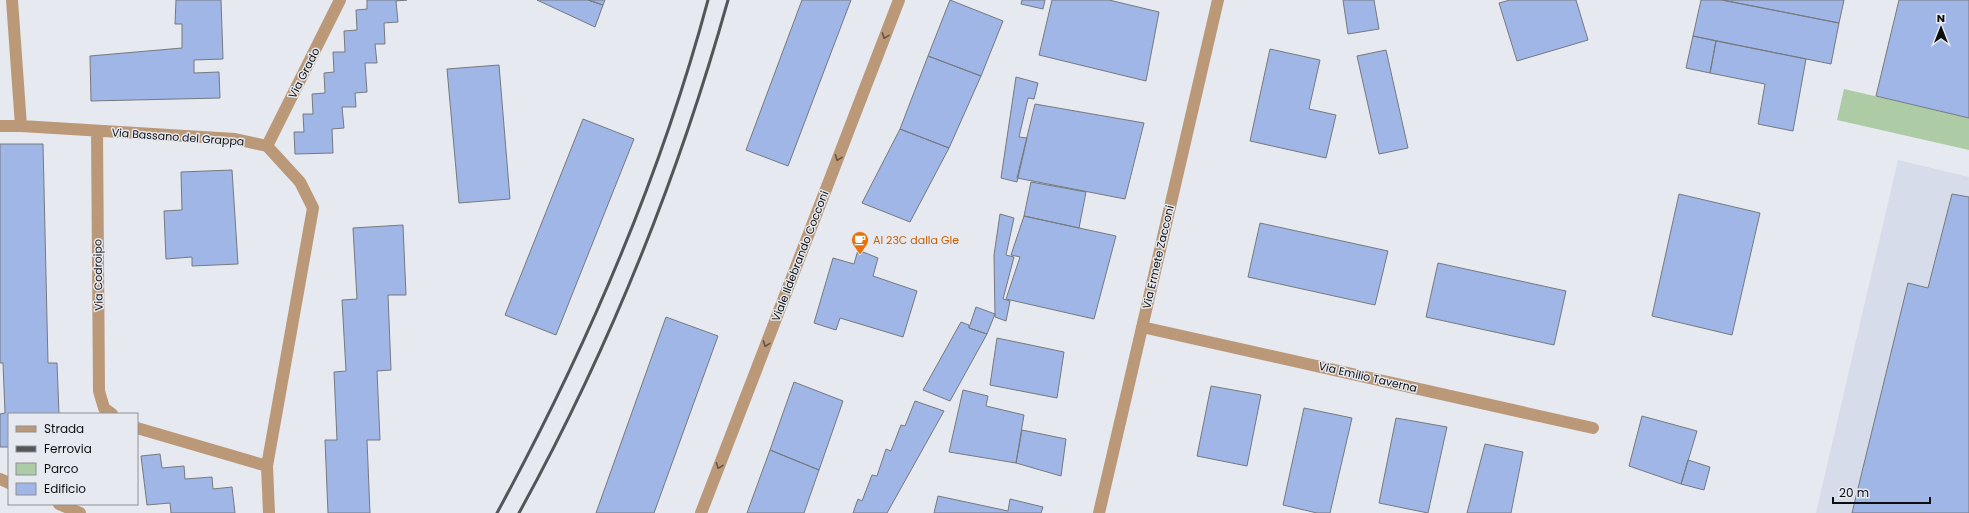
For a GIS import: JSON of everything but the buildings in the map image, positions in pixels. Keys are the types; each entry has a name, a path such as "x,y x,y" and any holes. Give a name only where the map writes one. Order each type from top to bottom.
{"street":[{"path":"12,0 21,126"},
{"name":"Via Grado","path":"267,146 340,0"},
{"name":"Viale Ildebrando Cocconi","path":"701,513 899,0"},
{"name":"Via Ermete Zacconi","path":"1099,513 1218,0"},
{"name":"Via Bassano del Grappa","path":"0,126 234,139 267,146"},
{"name":"Via Codroipo","path":"97,131 99,391 104,408 111,413"},
{"path":"267,146 300,182 313,208 267,466 269,513"},
{"name":"Via Emilio Taverna","path":"1142,327 1593,428"},
{"path":"138,428 267,466"},
{"path":"61,505 80,513"}],"shaded area":[{"path":"1898,160 1969,177 1969,513 1816,513"}],"green space":[{"path":"1844,89 1969,118 1969,150 1837,120"}],"railway":[{"path":"497,513 560,390 618,263 667,133 689,67 708,0"},
{"path":"519,513 582,390 638,262 687,132 728,0"}],"place":[{"name":"Al 23C dalla Gle","path":"860,255"}]}
